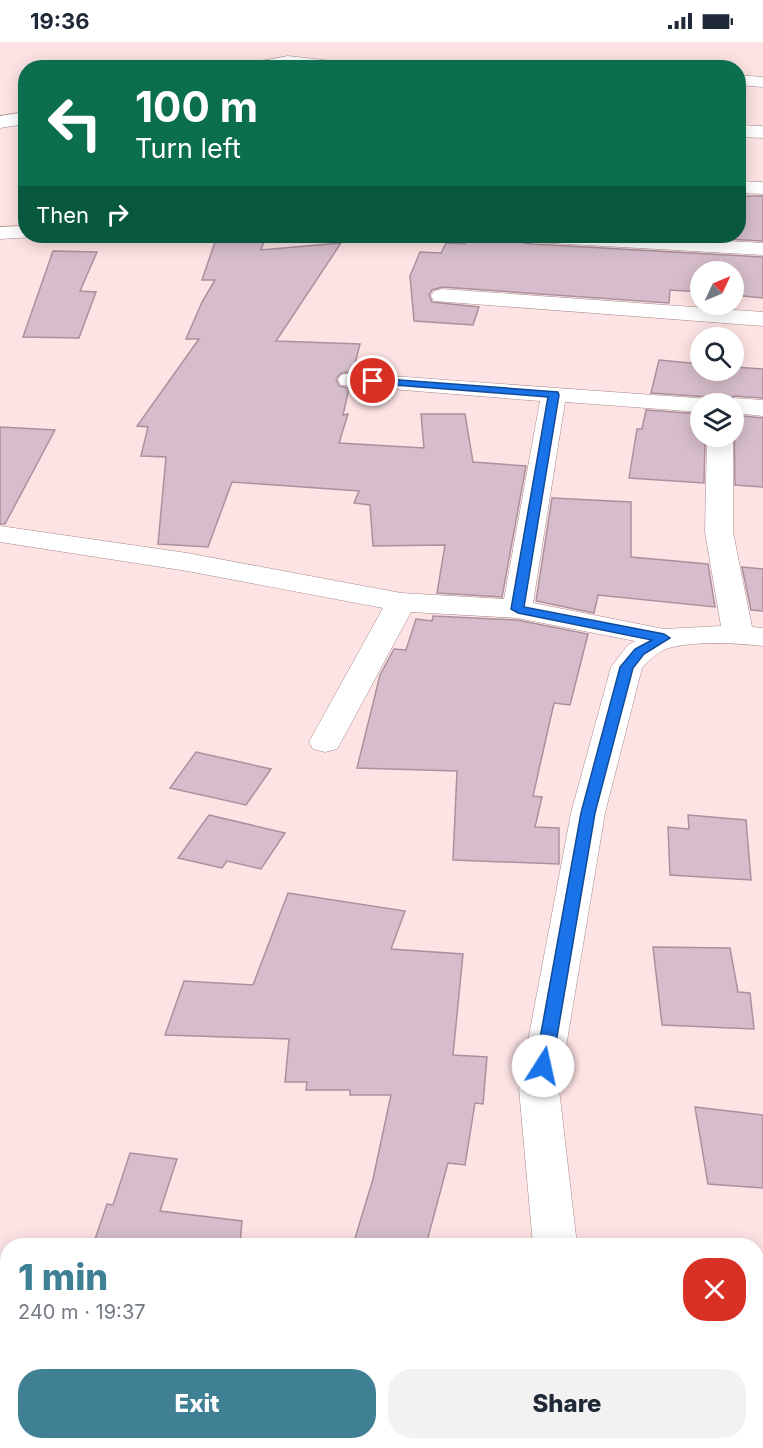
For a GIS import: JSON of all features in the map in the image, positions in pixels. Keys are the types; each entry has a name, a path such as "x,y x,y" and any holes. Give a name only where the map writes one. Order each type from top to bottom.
{"street":[{"path":"746,81 763,82"},
{"path":"0,122 18,119"},
{"path":"746,131 763,132"},
{"path":"746,187 763,188"},
{"path":"0,233 18,232"},
{"path":"656,243 763,249"},
{"path":"442,296 763,319"},
{"path":"350,380 690,403"},
{"path":"518,609 554,395"},
{"path":"744,407 763,408"},
{"path":"0,534 187,562 401,602 518,609 664,638 751,635 719,532 720,447"},
{"path":"325,742 401,602"},
{"path":"554,1238 539,1089 586,824 627,667 639,652 664,638"}],"building":[{"path":"746,196 763,196 763,241 746,240"},
{"path":"215,243 264,243 261,250 341,243 276,341 360,344 353,371 341,373 336,379 339,386 349,388 343,415 348,414 339,443 424,448 421,414 465,414 473,462 526,466 502,597 437,593 445,545 373,546 370,505 354,503 359,491 232,482 208,547 158,544 166,457 141,456 148,427 137,426 199,339 186,339 202,302 215,280 202,280"},
{"path":"446,243 524,243 763,257 763,298 744,296 744,261 690,261 690,291 670,290 669,303 442,287 432,290 429,295 432,302 479,307 473,325 414,321 410,276 420,252 441,253"},
{"path":"53,251 97,252 80,291 96,292 79,338 23,337"},
{"path":"659,360 690,363 690,381 744,381 744,368 763,369 763,398 744,397 744,393 690,393 690,396 651,393"},
{"path":"646,410 690,413 690,447 705,447 704,483 629,478 637,429 642,429"},
{"path":"744,416 763,418 763,487 735,485 734,447 744,447"},
{"path":"0,427 55,430 5,524 0,524"},
{"path":"552,498 631,502 631,557 708,564 715,607 598,595 594,613 536,601"},
{"path":"742,567 763,569 763,611 751,610"},
{"path":"433,616 517,620 588,634 570,705 554,703 533,796 542,797 535,827 559,828 559,864 453,860 457,771 357,768 380,675 394,649 406,650 416,619 432,621"},
{"path":"196,752 271,769 246,805 170,788"},
{"path":"209,815 285,833 261,869 227,861 222,868 178,858"},
{"path":"688,815 746,820 751,880 670,875 668,827 689,829"},
{"path":"288,893 405,911 391,949 463,954 453,1055 487,1057 483,1104 475,1103 465,1165 448,1163 428,1238 355,1238 373,1179 391,1095 350,1095 350,1090 306,1090 307,1082 285,1082 289,1039 165,1035 184,981 253,985"},
{"path":"653,947 730,948 738,992 750,993 754,1029 662,1025"},
{"path":"695,1107 763,1115 763,1188 708,1184"},
{"path":"130,1153 177,1159 160,1211 242,1221 241,1238 95,1238 107,1204 113,1205"}],"route":[{"path":"373,381 554,395 518,609 664,638 639,652 627,667 588,813 543,1066"}]}
